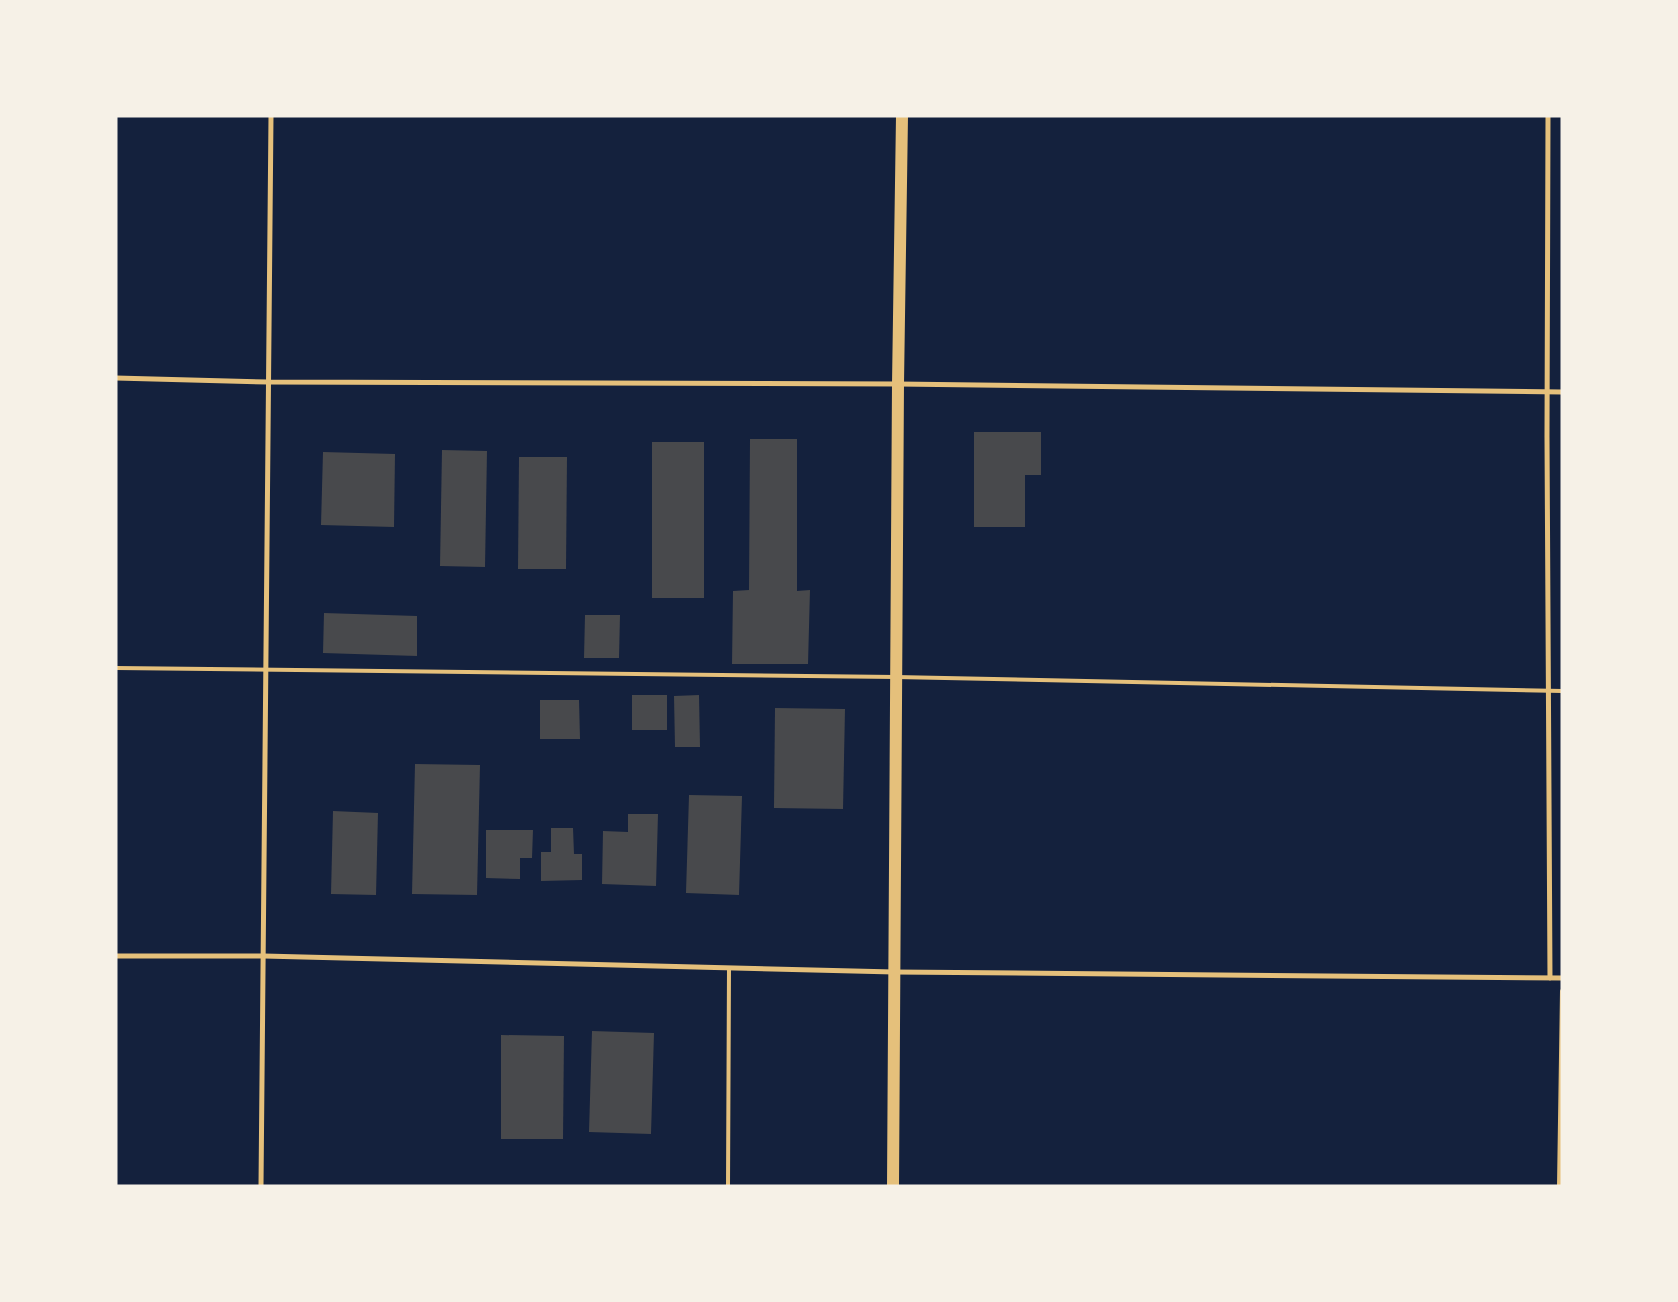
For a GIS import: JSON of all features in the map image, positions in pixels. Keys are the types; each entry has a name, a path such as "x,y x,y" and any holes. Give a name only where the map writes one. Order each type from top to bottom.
{"main road":[{"path":"893,1186 898,384 902,116"}],"street":[{"path":"261,1186 271,116"},
{"path":"1548,116 1547,391 1550,978"},
{"path":"116,378 268,382 898,384 1562,392"},
{"path":"116,956 264,956 894,972 1562,978"}],"lane":[{"path":"116,668 896,677 1562,691"},
{"path":"728,1186 729,968"},
{"path":"1560,1186 1562,991"}],"building":[{"path":"974,432 1041,432 1041,475 1025,475 1025,527 974,527"},
{"path":"750,439 797,439 797,591 810,590 808,664 732,664 733,591 749,590"},
{"path":"652,442 704,442 704,598 652,598"},
{"path":"442,450 487,451 485,567 440,566"},
{"path":"323,452 395,454 394,527 321,525"},
{"path":"519,457 567,457 566,569 518,569"},
{"path":"324,613 417,616 417,656 323,653"},
{"path":"585,615 620,615 619,658 584,658"},
{"path":"632,695 667,695 667,730 632,730"},
{"path":"699,695 700,747 675,747 674,696"},
{"path":"540,700 579,700 580,739 540,739"},
{"path":"775,708 845,709 843,809 774,808"},
{"path":"415,764 480,765 477,895 412,894"},
{"path":"689,795 742,796 739,895 686,893"},
{"path":"333,811 378,813 376,895 331,894"},
{"path":"628,814 658,814 656,886 602,884 603,831 628,832"},
{"path":"551,828 573,828 574,854 582,854 582,880 541,881 541,852 551,852"},
{"path":"486,830 533,830 532,858 520,858 520,879 486,878"},
{"path":"592,1031 654,1033 651,1134 589,1132"},
{"path":"501,1035 564,1036 563,1139 501,1139"}]}
